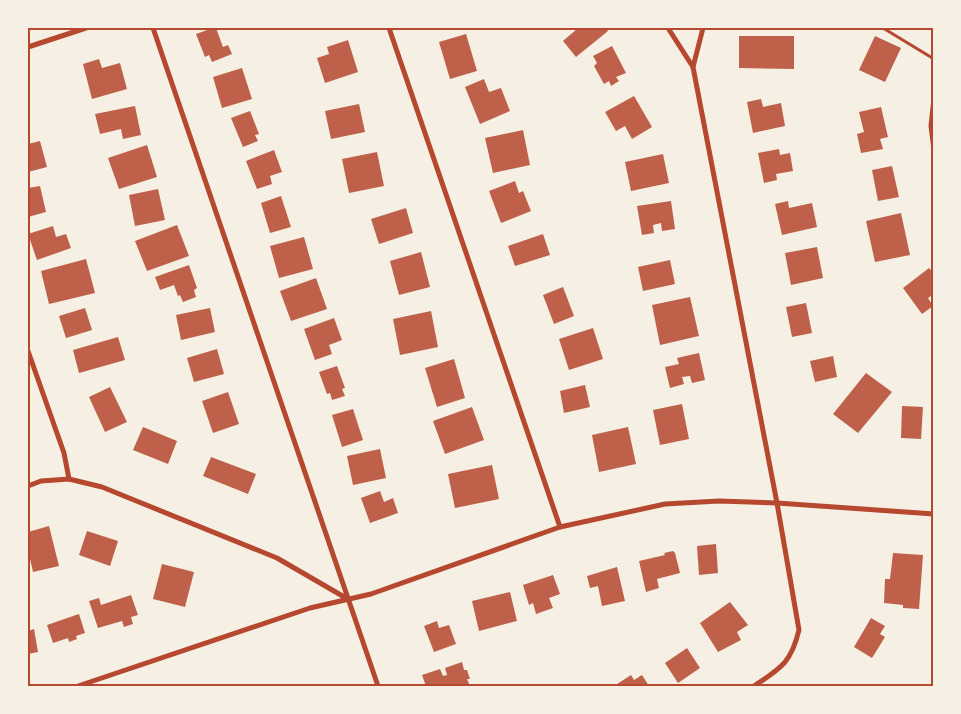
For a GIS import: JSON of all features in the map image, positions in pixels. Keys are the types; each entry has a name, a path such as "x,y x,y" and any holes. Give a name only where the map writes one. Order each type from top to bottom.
{"street":[{"path":"28,47 86,28"},
{"path":"153,28 378,686"},
{"path":"389,28 560,527"},
{"path":"668,28 693,67 777,503 799,630 795,647 782,668 754,686"},
{"path":"693,67 703,28"},
{"path":"934,98 930,126 934,150"},
{"path":"28,352 64,453 70,479"},
{"path":"28,486 41,481 70,479 102,487 277,558 347,598"},
{"path":"78,686 310,608 371,594 560,527 665,504 719,501 777,503 934,514"}],"path":[{"path":"884,28 934,59"}],"building":[{"path":"216,28 223,47 228,45 232,54 212,62 209,55 205,57 196,34"},
{"path":"576,28 606,28 608,31 576,57 563,41"},
{"path":"466,34 477,71 450,79 439,42"},
{"path":"739,36 794,36 794,69 739,68"},
{"path":"875,36 901,48 885,82 859,70"},
{"path":"348,40 358,72 325,83 317,58 329,54 327,47"},
{"path":"612,46 626,73 616,77 619,81 611,86 609,81 604,84 594,66 597,63 593,56"},
{"path":"99,59 102,68 120,63 127,89 92,99 83,64"},
{"path":"242,68 252,99 222,108 213,77"},
{"path":"484,79 489,92 501,88 510,111 480,124 465,87"},
{"path":"634,96 652,127 632,139 625,126 616,131 605,112"},
{"path":"761,99 763,107 781,103 785,126 753,133 747,102"},
{"path":"359,104 365,132 331,139 325,111"},
{"path":"135,106 141,135 123,139 121,129 100,134 95,114"},
{"path":"881,107 888,137 880,139 883,149 861,153 857,134 864,132 859,112"},
{"path":"250,111 259,134 255,135 258,141 243,147 231,118"},
{"path":"523,130 530,165 493,173 485,138"},
{"path":"40,141 47,167 28,172 28,144"},
{"path":"147,145 157,177 119,189 108,158"},
{"path":"779,149 780,155 790,153 793,171 776,174 777,180 764,183 758,153"},
{"path":"274,150 282,172 270,176 272,184 257,189 246,161"},
{"path":"377,152 384,186 349,193 342,159"},
{"path":"663,154 669,183 631,191 625,162"},
{"path":"892,166 899,197 878,201 872,170"},
{"path":"515,181 519,193 523,191 531,211 501,223 489,191"},
{"path":"40,186 46,212 28,217 28,188"},
{"path":"158,189 165,220 135,226 129,195"},
{"path":"281,196 291,227 270,233 261,203"},
{"path":"671,201 675,229 662,231 661,223 653,225 654,233 642,235 637,206"},
{"path":"788,201 789,208 812,203 817,227 782,235 775,204"},
{"path":"406,208 413,233 379,244 371,219"},
{"path":"901,213 910,255 875,262 866,221"},
{"path":"177,225 189,256 147,271 135,241"},
{"path":"53,226 56,237 66,234 71,248 37,260 28,234"},
{"path":"543,234 550,255 515,266 508,246"},
{"path":"304,237 313,269 279,278 270,246"},
{"path":"817,247 823,278 791,285 785,253"},
{"path":"421,252 430,287 399,295 390,261"},
{"path":"86,259 95,293 49,304 41,271"},
{"path":"670,260 675,284 643,291 638,267"},
{"path":"189,265 197,288 194,290 196,297 183,302 180,295 178,296 174,285 160,290 155,277"},
{"path":"929,268 934,274 934,294 928,298 933,306 922,314 903,288"},
{"path":"316,278 327,309 291,321 280,291"},
{"path":"563,287 574,316 554,324 543,295"},
{"path":"690,297 699,336 660,345 652,305"},
{"path":"806,303 812,333 792,337 786,307"},
{"path":"85,308 92,330 66,338 59,316"},
{"path":"210,308 215,332 181,340 176,315"},
{"path":"431,311 438,347 400,355 393,319"},
{"path":"334,318 342,340 329,345 332,354 315,360 304,329"},
{"path":"593,328 603,359 569,370 559,339"},
{"path":"118,337 125,360 79,373 73,350"},
{"path":"217,349 224,374 194,382 187,358"},
{"path":"699,353 705,380 692,383 690,376 682,377 684,384 670,388 665,367 679,364 677,358"},
{"path":"833,356 837,377 815,382 810,361"},
{"path":"454,359 465,398 437,407 425,368"},
{"path":"337,366 345,388 342,389 345,396 332,400 330,393 327,394 319,372"},
{"path":"866,373 892,392 858,433 833,414"},
{"path":"585,385 590,407 564,413 560,391"},
{"path":"110,387 127,422 105,432 89,397"},
{"path":"228,392 239,424 213,433 202,401"},
{"path":"682,404 689,439 660,445 653,410"},
{"path":"902,406 923,407 921,439 901,438"},
{"path":"472,407 484,440 445,454 433,421"},
{"path":"353,409 363,440 342,447 332,415"},
{"path":"143,427 177,441 168,464 133,450"},
{"path":"628,427 636,464 599,472 592,435"},
{"path":"380,449 386,478 353,485 347,456"},
{"path":"211,457 256,474 248,494 203,476"},
{"path":"492,465 499,499 455,508 448,474"},
{"path":"380,491 384,502 393,498 398,513 370,523 361,498"},
{"path":"49,526 59,566 33,572 28,550 28,532"},
{"path":"87,531 118,541 110,566 79,555"},
{"path":"716,544 718,573 699,575 697,546"},
{"path":"673,551 680,573 657,579 659,588 646,592 639,561 665,555 664,553"},
{"path":"893,553 923,555 919,609 903,608 903,605 884,603 885,579 890,579"},
{"path":"162,564 194,572 185,607 153,599"},
{"path":"617,567 625,601 602,606 598,586 590,588 587,576"},
{"path":"553,575 560,594 549,598 553,608 536,614 533,603 529,605 523,585"},
{"path":"510,592 517,621 479,631 472,601"},
{"path":"131,595 138,615 131,617 133,624 124,627 122,621 98,628 89,601 99,598 101,605"},
{"path":"730,602 748,625 737,632 741,640 718,652 700,623"},
{"path":"79,614 85,633 76,636 77,639 69,642 68,638 53,643 47,625"},
{"path":"871,618 885,626 880,634 885,637 872,658 854,647"},
{"path":"437,621 439,628 449,625 456,644 434,652 424,626"},
{"path":"34,629 38,652 28,654 28,631"},
{"path":"687,648 700,668 678,683 665,663"},
{"path":"462,662 464,670 467,670 470,679 467,679 470,686 426,686 422,675 440,669 443,676 447,675 445,668"},
{"path":"631,675 634,680 642,675 649,686 614,686"}]}
